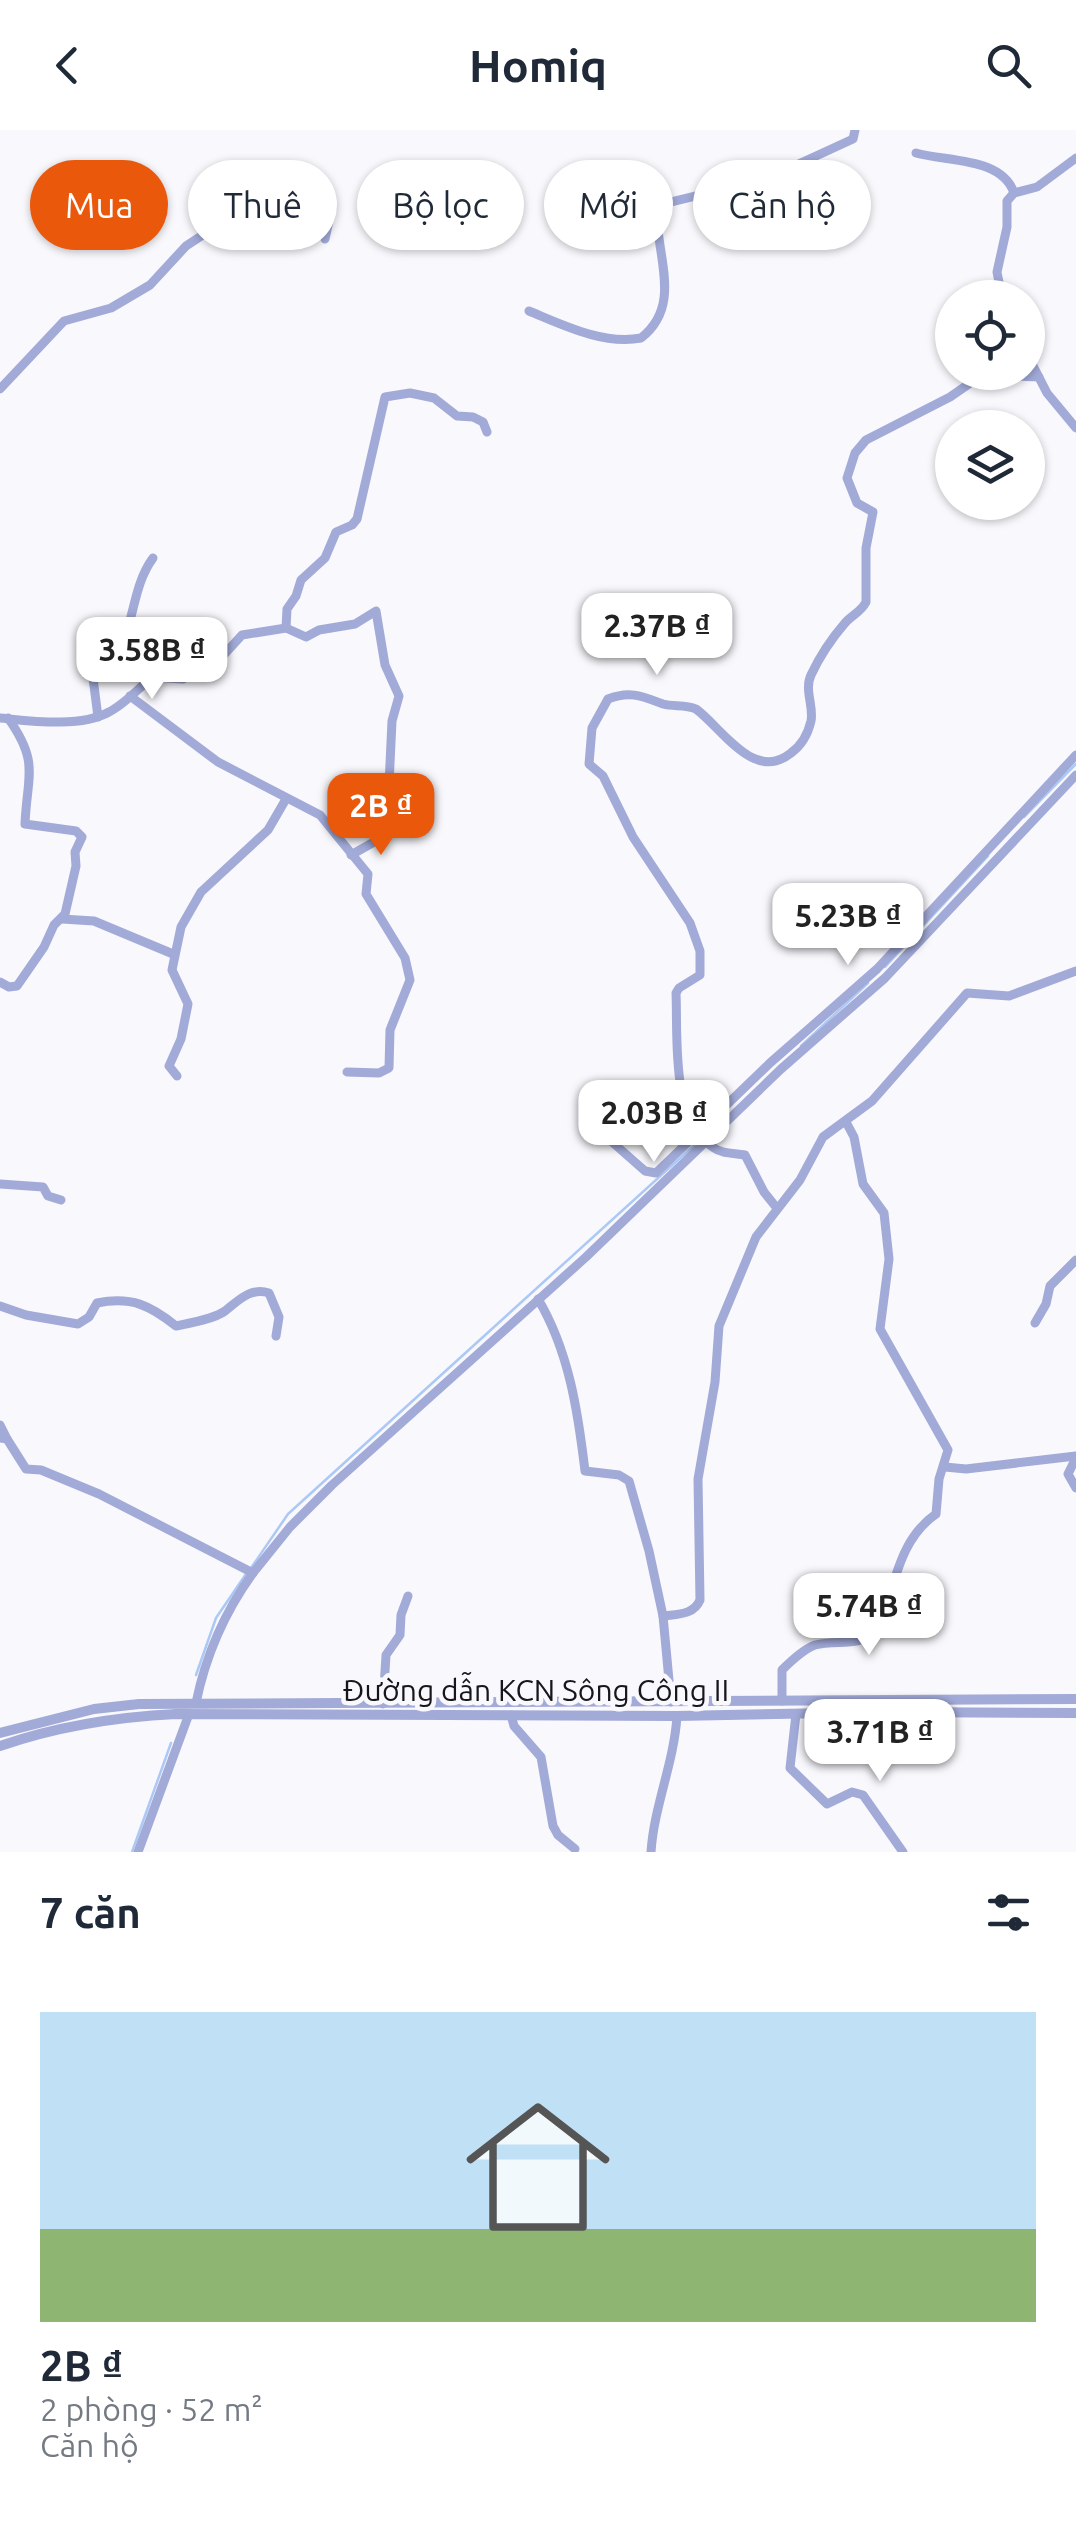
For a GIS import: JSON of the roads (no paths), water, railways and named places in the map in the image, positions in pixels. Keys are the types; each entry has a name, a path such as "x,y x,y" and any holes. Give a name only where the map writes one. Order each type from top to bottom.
{"street":[{"path":"529,311 588,333 641,338 659,315 665,291 658,205 766,179 853,139 855,130"},
{"path":"916,153 990,169 1002,174 1014,193"},
{"path":"999,280 1007,201 1014,193 1037,187 1076,158"},
{"path":"0,390 64,321 111,308 150,286 188,245"},
{"path":"1045,388 1076,428"},
{"path":"776,1207 744,1156 720,1152 702,1137 689,1118 676,1049 676,993 700,976 700,951 690,924 633,837 602,776 591,766 594,722 606,700 622,694 653,696 662,704 691,706 754,759 774,761 794,752 812,719 808,686 811,676 842,626 866,602 866,548 873,512 858,503 847,478 855,453 866,440 960,390"},
{"path":"286,628 287,609 302,578 324,558 336,532 352,525 357,518 385,397 410,393 434,398 457,416 483,422 487,432"},
{"path":"98,717 92,678 113,660 140,581 153,558"},
{"path":"4,718 98,717 156,676 183,679 196,668 216,662 242,635 286,628 302,638 323,629 355,624 377,612 384,660 399,696 392,721 389,786 395,806 386,833 351,855"},
{"path":"130,696 218,762 320,815 368,874 366,894 405,958 410,980 390,1030 389,1068 379,1073 347,1072"},
{"path":"0,982 9,988 17,986 62,918 76,866 75,852 82,836 76,830 25,824 32,773 26,747 4,718"},
{"path":"196,1703 208,1654 222,1622 252,1572 290,1527 538,1299 780,1054 876,968 1076,755"},
{"path":"617,1112 611,1141 650,1174 656,1173 885,978 1076,775"},
{"path":"177,1076 169,1066 181,1039 188,1004 173,976 174,954 183,924 200,892 268,830 286,799"},
{"path":"963,875 971,886"},
{"path":"62,918 94,921 174,954"},
{"path":"663,1616 690,1612 700,1600 698,1479 715,1382 720,1326 756,1237 800,1180 823,1137 866,1106 908,1064 967,993 1014,994 1076,971"},
{"path":"782,1701 782,1670 808,1649 818,1644 858,1642 877,1630 903,1552 918,1528 936,1514 938,1479 945,1468 948,1450 880,1329 890,1259 884,1213 864,1184 854,1137 846,1122"},
{"path":"0,1184 43,1187 48,1196 61,1200"},
{"path":"1035,1323 1046,1304 1050,1286 1076,1260"},
{"path":"0,1306 78,1324 98,1303 131,1300 162,1313 176,1326 227,1310 234,1301 261,1290 269,1293 277,1312 276,1336"},
{"path":"538,1299 556,1331 568,1370 584,1471 619,1475 629,1481 663,1616 670,1702"},
{"path":"0,1426 26,1469 68,1480 252,1572"},
{"path":"945,1468 1076,1457"},
{"path":"1076,1457 1068,1474 1076,1488"},
{"path":"382,1704 386,1655 400,1634 408,1596"},
{"name":"Đường dẫn KCN Sông Công II","path":"0,1733 97,1720 189,1714 512,1715 544,1709 670,1702 1076,1699"},
{"name":"Đường dẫn KCN Sông Công II","path":"0,1746 22,1732 94,1709 139,1704 382,1704 677,1716 1076,1714"},
{"path":"138,1852 189,1714"},
{"path":"796,1714 790,1768 827,1804 852,1792 863,1794 903,1852"},
{"path":"512,1715 514,1726 540,1753 558,1836 575,1849"},
{"path":"651,1852 677,1716"}],"waterway":[{"path":"1024,817 1076,764"},
{"path":"885,967 988,856"},
{"path":"801,1046 868,983"},
{"path":"706,1135 719,1123"},
{"path":"251,1568 288,1514 700,1140"},
{"path":"196,1675 216,1618 246,1574"},
{"path":"132,1852 171,1743"}]}
